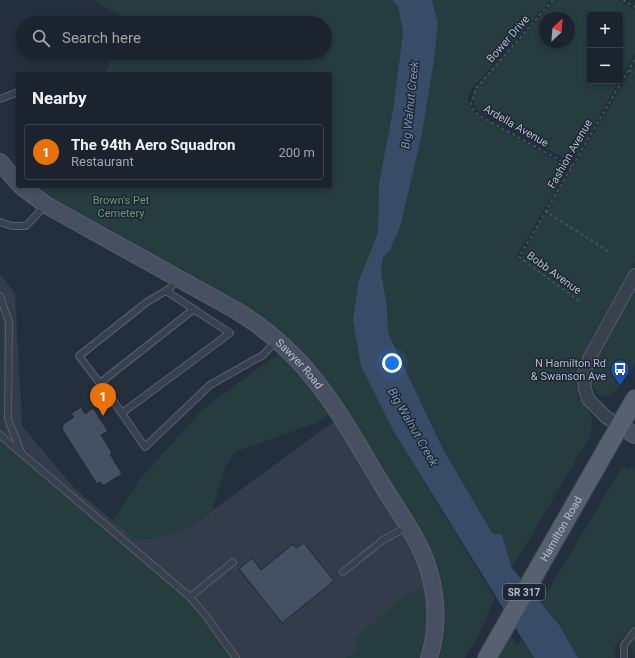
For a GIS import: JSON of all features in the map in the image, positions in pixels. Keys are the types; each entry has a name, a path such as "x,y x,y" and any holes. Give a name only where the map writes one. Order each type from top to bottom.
{"main road":[{"name":"Hamilton Road","path":"489,653 556,536 628,430 635,399"}],"street":[{"path":"0,162 16,181"},
{"name":"Sawyer Road","path":"24,188 46,205 178,278 257,324 277,340 301,364 324,392 422,552 433,588 435,621 429,658"},
{"path":"628,430 606,417 588,400 585,389 584,373 593,351 635,275"}],"lane":[{"path":"0,99 16,93"},
{"path":"0,222 12,226 26,226 46,205"},
{"path":"178,278 169,289 147,302 79,356 100,382 145,447 210,386 262,355 277,340"},
{"path":"122,413 230,334 166,291"},
{"path":"0,296 9,322 8,419 22,454"},
{"path":"100,382 194,309"},
{"path":"0,435 190,597 206,616 236,658"},
{"path":"343,572 383,540 408,527"},
{"path":"190,597 233,562"},
{"path":"624,658 624,645 635,631"}],"path":[{"name":"Bower Drive","path":"476,88 553,0"},
{"path":"623,0 635,7"},
{"name":"Fashion Avenue","path":"519,257 635,60"},
{"path":"629,70 635,73"},
{"name":"Ardella Avenue","path":"476,88 471,104 474,111 480,116 572,167"},
{"path":"545,211 611,253"},
{"name":"Bobb Avenue","path":"519,257 579,301"}],"shaded area":[{"path":"0,274 15,293 22,426 75,489 136,540 187,529 340,417 428,570 429,658 0,658"}],"green space":[{"name":"Brown's Pet Cemetery","path":"94,0 392,0 398,6 403,32 393,110 379,183 378,233 359,280 394,432 495,598 479,634 465,658 439,658 443,642 445,611 440,581 431,552 424,537 332,388 317,369 286,337 43,194 44,188 332,188 332,72 106,72 111,60 332,60 332,16 120,16"},
{"path":"432,0 550,0 474,86 468,97 470,107 476,114 567,167 565,174 517,254 519,262 537,227 635,65 635,262 588,345 581,364 578,379 578,397 591,416 592,425 589,438 512,568 502,535 492,534 443,449 388,333 387,307 381,271 383,257 390,250 401,224 422,134 434,60 438,24"},
{"path":"555,0 619,0 635,10 635,53 623,74 623,12 587,12 587,84 617,84 571,162 477,110 473,99 476,88 539,18 539,48 575,48 575,12 544,12"},
{"path":"635,283 635,363 628,376 617,390 605,397 599,395 591,382 590,373 592,363"},
{"path":"0,306 4,351 3,396 5,426 3,430 0,427"},
{"path":"279,353 311,388 329,415 316,423 235,452 226,465 212,510 187,529 155,538 136,540 113,521 138,481 202,410"},
{"path":"0,435 181,589 236,658 0,658"},
{"path":"623,465 627,470 635,467 635,625 613,648 616,658 578,658 560,626 541,603"},
{"path":"416,590 424,590 427,607 426,633 420,658 346,658 360,648 355,639 405,594"},
{"path":"505,625 517,645 521,639 534,658 487,658"},
{"path":"635,635 635,658 630,644"}],"water":[{"name":"Big Walnut Creek","path":"392,0 432,0 438,24 434,60 422,134 401,224 390,250 383,257 381,271 387,307 388,333 443,449 492,533 502,535 512,568 560,626 578,658 534,658 394,432 361,366 353,320 359,280 378,233 379,183 393,110 403,32 398,6"}],"building":[{"path":"81,407 85,414 93,408 108,431 101,435 122,474 103,486 100,482 97,484 62,429 62,425 74,417 71,414"},
{"path":"304,543 334,581 282,623 239,569 252,558 261,570 293,544 296,548"}],"place":[{"name":"N Hamilton Rd & Swanson Ave","path":"620,386"},
{"name":"The 94th Aero Squadron","path":"103,416"}]}
